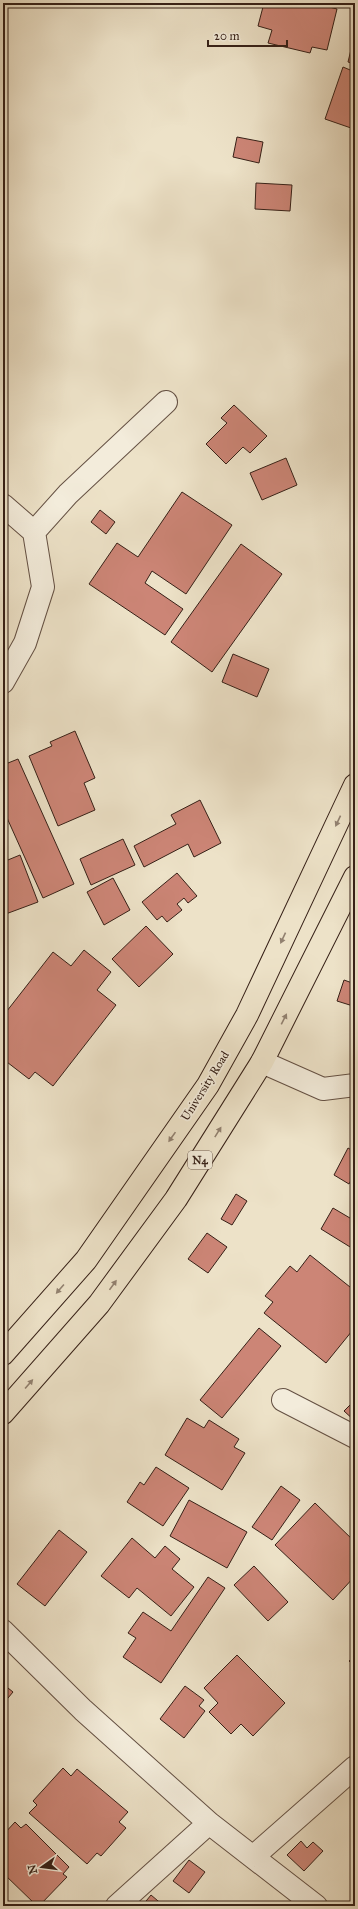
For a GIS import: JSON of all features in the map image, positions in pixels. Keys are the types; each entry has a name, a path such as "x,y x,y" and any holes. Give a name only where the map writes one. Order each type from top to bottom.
{"highway":[{"name":"University Road","path":"3,1354 86,1260 208,1085 247,1015 355,785"},
{"name":"N4","path":"3,1413 99,1304 176,1199 262,1062 355,877"}],"street":[{"path":"34,532 68,494 166,402"},
{"path":"3,504 34,532 43,586 25,643 3,682"},
{"path":"262,1062 323,1089 355,1085"},
{"path":"283,1400 355,1437"},
{"path":"3,1631 83,1710 209,1823 254,1856 316,1906"},
{"path":"254,1856 355,1767"},
{"path":"117,1906 209,1823"}],"building":[{"path":"264,3 314,3 337,9 327,50 312,47 310,53 268,43 272,30 258,26"},
{"path":"355,33 355,64 348,62"},
{"path":"343,67 355,72 355,116 351,128 325,119"},
{"path":"237,137 263,142 259,163 233,157"},
{"path":"256,183 292,185 290,211 255,209"},
{"path":"234,405 267,436 250,453 243,447 226,464 206,444 227,423 221,418"},
{"path":"286,458 297,485 262,500 250,473"},
{"path":"182,492 232,525 186,594 152,571 145,583 183,609 165,635 89,584 117,543 138,557"},
{"path":"100,510 115,522 106,534 91,522"},
{"path":"241,544 282,574 212,672 171,642"},
{"path":"233,654 269,669 257,697 222,682"},
{"path":"75,731 95,778 84,783 95,810 58,826 29,756 52,746 50,742"},
{"path":"18,759 74,884 43,898 3,809 3,765"},
{"path":"200,800 221,843 194,857 188,844 144,867 134,846 176,824 171,815"},
{"path":"123,839 135,865 91,885 80,859"},
{"path":"20,855 38,902 3,915 3,862"},
{"path":"177,873 197,896 188,903 184,898 177,904 182,910 167,922 162,916 157,920 142,902"},
{"path":"113,878 130,910 104,925 87,892"},
{"path":"146,926 173,954 139,987 112,959"},
{"path":"84,950 111,972 97,990 116,1005 53,1086 35,1072 29,1079 3,1059 3,1016 53,952 71,966"},
{"path":"344,980 355,984 355,1000 353,1006 337,1001"},
{"path":"348,1148 355,1152 355,1173 349,1184 334,1175"},
{"path":"236,1194 247,1201 232,1225 221,1219"},
{"path":"333,1208 355,1221 355,1250 321,1229"},
{"path":"207,1233 227,1247 208,1273 188,1259"},
{"path":"310,1255 355,1291 355,1332 352,1331 326,1363 264,1313 273,1302 265,1296 290,1266 297,1272"},
{"path":"259,1328 281,1346 222,1418 200,1400"},
{"path":"355,1400 355,1421 344,1411"},
{"path":"187,1418 204,1428 209,1420 239,1439 234,1447 245,1453 222,1490 165,1455"},
{"path":"156,1467 189,1488 163,1526 127,1502 140,1482 144,1485"},
{"path":"281,1486 300,1500 272,1540 252,1527"},
{"path":"189,1500 247,1532 227,1568 170,1536"},
{"path":"315,1503 355,1542 355,1576 333,1600 275,1545"},
{"path":"59,1530 87,1552 45,1606 17,1584"},
{"path":"132,1538 155,1558 165,1546 180,1559 172,1569 194,1587 171,1616 137,1588 129,1598 101,1576"},
{"path":"254,1566 288,1602 268,1621 234,1585"},
{"path":"208,1577 225,1588 161,1683 123,1657 136,1638 128,1633 143,1612 171,1631"},
{"path":"237,1655 285,1703 253,1736 241,1724 231,1734 209,1712 218,1703 204,1688"},
{"path":"355,1656 355,1667 349,1661"},
{"path":"3,1684 13,1692 3,1704"},
{"path":"185,1686 204,1700 199,1706 205,1711 184,1738 160,1719"},
{"path":"63,1768 71,1776 77,1769 128,1812 119,1822 126,1828 101,1856 97,1853 87,1864 29,1813 37,1805 33,1801"},
{"path":"15,1822 21,1828 26,1824 69,1867 63,1874 67,1877 39,1906 37,1906 3,1873 3,1835"},
{"path":"301,1841 307,1848 313,1842 323,1851 304,1871 287,1855"},
{"path":"189,1860 205,1872 189,1893 173,1881"},
{"path":"151,1895 164,1906 142,1906"}]}
